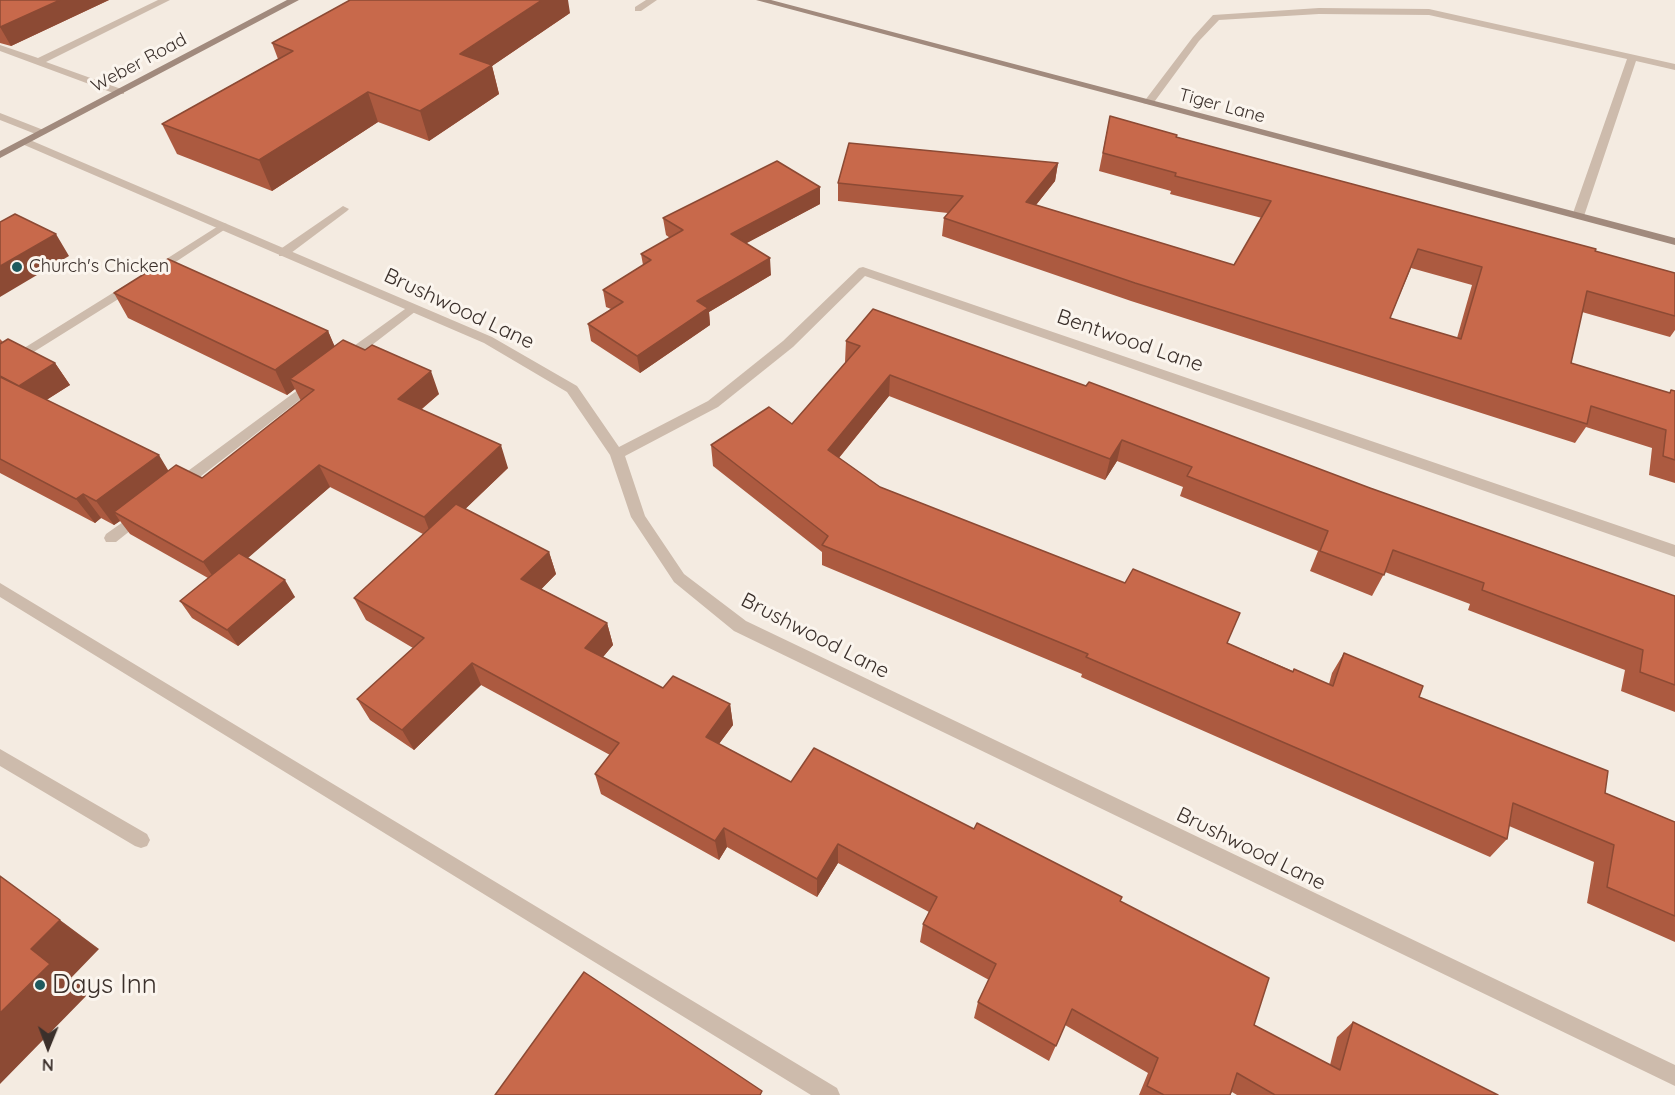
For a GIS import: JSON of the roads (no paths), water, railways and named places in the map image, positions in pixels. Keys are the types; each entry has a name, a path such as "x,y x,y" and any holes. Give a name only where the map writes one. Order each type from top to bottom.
{"street":[{"path":"38,62 165,0"},
{"name":"Weber Road","path":"0,155 294,0"},
{"path":"638,9 652,0"},
{"name":"Tiger Lane","path":"761,0 1675,242"},
{"path":"1148,103 1196,39 1216,17 1319,11 1429,12 1675,67"},
{"path":"0,48 120,92"},
{"path":"1578,216 1633,57"},
{"path":"0,117 42,133"},
{"name":"Brushwood Lane","path":"26,142 488,340 572,389 617,454 639,517 679,578 740,626 1675,1076"},
{"path":"283,252 343,209"},
{"path":"0,369 223,226"},
{"name":"Bentwood Lane","path":"617,454 713,404 788,344 863,271 1675,551"},
{"path":"166,495 412,308"},
{"path":"111,538 148,509"},
{"path":"0,589 830,1095"},
{"path":"0,757 141,840"}],"place":[{"name":"Church's Chicken","path":"17,267"},
{"name":"Days Inn","path":"40,985"}]}
